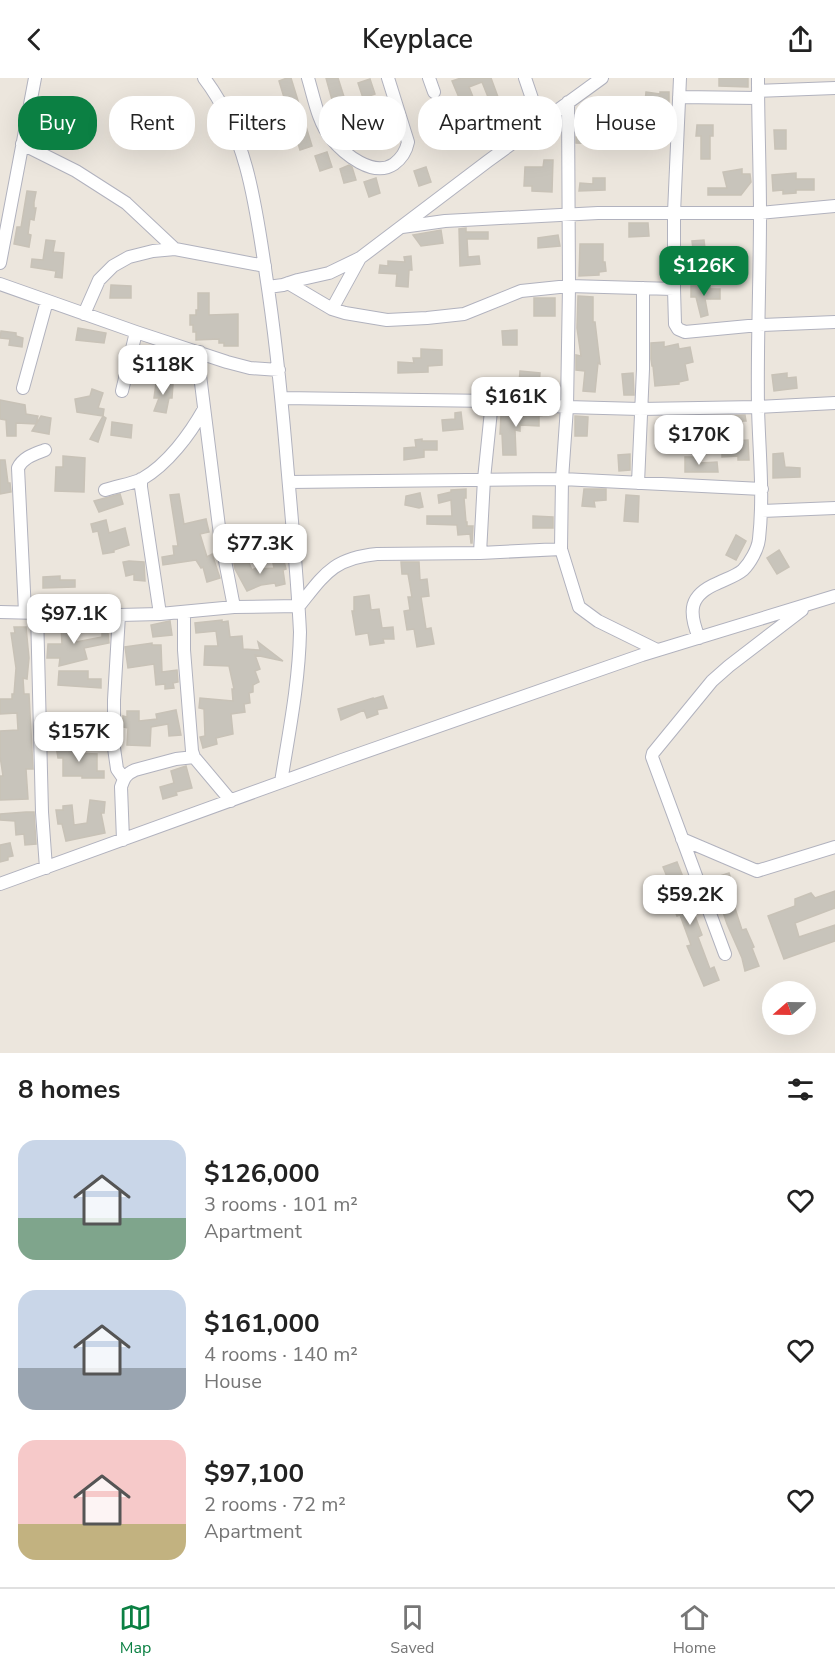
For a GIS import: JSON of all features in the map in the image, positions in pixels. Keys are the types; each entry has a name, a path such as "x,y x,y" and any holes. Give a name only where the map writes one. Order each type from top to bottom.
{"street":[{"path":"31,96 34,78"},
{"path":"204,78 218,95 230,119 252,184 279,370 299,606 299,663 281,782"},
{"path":"308,78 321,121 331,138 352,157 377,169 390,167 399,160 406,151 408,142 388,78"},
{"path":"429,78 434,92"},
{"path":"525,78 531,96"},
{"path":"562,106 602,78"},
{"path":"680,78 674,213 675,324 678,329 685,332 759,325 835,322"},
{"path":"699,638 691,613 693,606 704,591 712,585 742,571 758,546 762,511 758,407 760,213 758,78"},
{"path":"679,97 835,88"},
{"path":"568,102 569,286 561,549 579,607 598,621 657,650"},
{"path":"0,263 21,150"},
{"path":"34,150 76,171 126,203 175,249"},
{"path":"268,287 329,273 360,258 502,150"},
{"path":"402,227 445,221 598,213 760,213 835,206"},
{"path":"84,314 99,280 113,266 129,257 175,249 265,266"},
{"path":"333,309 360,258"},
{"path":"0,284 136,332 250,368 279,370"},
{"path":"288,284 333,309 387,320 464,314 521,291 569,286 674,289"},
{"path":"638,483 643,369 643,288"},
{"path":"23,388 47,301"},
{"path":"122,391 136,332"},
{"path":"200,352 199,367 220,535 234,607"},
{"path":"282,398 492,401 567,407 640,409 835,404"},
{"path":"480,553 484,479 492,401"},
{"path":"105,490 141,479 166,460 191,431 204,409"},
{"path":"45,450 27,458 18,468 31,612 46,868"},
{"path":"141,479 160,614"},
{"path":"289,482 562,479 762,489"},
{"path":"762,511 835,508"},
{"path":"0,612 118,615 160,614 234,607 299,606 330,569 361,555 561,549"},
{"path":"0,884 281,782 657,650 835,596"},
{"path":"725,954 652,761 653,753 712,681 810,604"},
{"path":"184,612 184,650 194,757 231,801"},
{"path":"118,615 114,748 117,769 124,779"},
{"path":"123,840 121,787 128,773 176,759 194,757"},
{"path":"682,839 757,871 835,847"}],"building":[{"path":"291,78 297,96 284,96 279,81"},
{"path":"326,78 338,78 344,96 331,96"},
{"path":"461,78 491,78 498,96 488,96 482,82 469,87 473,96 458,96 452,81"},
{"path":"719,78 748,78 748,87 719,86"},
{"path":"370,79 375,94 362,96 358,83"},
{"path":"646,92 660,94 660,92 669,92 669,96 646,96"},
{"path":"697,125 713,125 713,136 710,136 710,159 701,159 701,136 696,136"},
{"path":"307,130 312,146 307,148"},
{"path":"774,130 786,130 786,149 775,149"},
{"path":"327,152 332,167 320,171 315,156"},
{"path":"544,160 553,160 552,192 532,191 532,186 524,186 525,167 543,167"},
{"path":"349,165 352,167 356,180 344,183 340,169"},
{"path":"426,167 431,182 419,186 414,171"},
{"path":"742,169 742,174 750,174 751,182 741,195 708,195 708,188 727,188 723,172"},
{"path":"796,173 796,179 814,179 814,190 796,190 796,193 783,194 783,190 773,191 772,175"},
{"path":"376,178 380,193 369,197 364,182"},
{"path":"593,178 605,178 605,190 579,191 580,183 593,184"},
{"path":"27,191 36,192 34,220 30,219 28,234 31,235 29,247 14,244 17,227 21,227"},
{"path":"629,223 648,223 649,236 629,237"},
{"path":"466,228 466,232 488,232 488,239 467,239 468,257 479,256 480,264 460,266 459,229"},
{"path":"441,230 443,243 421,246 413,235"},
{"path":"558,235 560,246 538,248 538,238"},
{"path":"46,240 55,241 53,252 64,253 62,278 55,277 56,271 31,267 32,259 43,260"},
{"path":"704,240 706,257 694,258 692,241"},
{"path":"580,244 603,244 603,262 605,262 606,271 599,272 599,275 579,276"},
{"path":"411,256 412,270 409,270 408,287 396,286 397,274 379,273 380,265 388,266 388,261 405,262 404,257"},
{"path":"111,285 131,286 131,298 110,298"},
{"path":"710,285 710,289 720,289 720,299 705,299 708,315 701,317 696,297 691,297 691,286"},
{"path":"198,293 209,293 209,315 238,314 238,346 224,346 224,343 219,343 219,339 196,340 196,332 193,332 193,325 190,325 190,315 196,315 196,310 198,310"},
{"path":"578,296 593,297 593,322 595,322 600,364 598,363 595,392 583,391 585,371 576,370 576,355 581,356 577,328"},
{"path":"534,298 555,298 555,316 534,316"},
{"path":"78,328 106,333 104,343 76,340"},
{"path":"517,330 517,345 503,345 502,331"},
{"path":"1,331 16,333 16,336 23,338 22,347 9,345 10,339 0,338"},
{"path":"664,342 664,347 678,344 679,349 690,347 693,362 685,364 688,380 679,382 679,384 655,386 651,343"},
{"path":"421,349 442,350 442,365 428,366 428,372 398,373 398,362 414,363 413,358 421,358"},
{"path":"520,371 540,373 539,385 519,384"},
{"path":"633,373 634,395 624,395 622,374"},
{"path":"787,373 787,378 796,377 797,388 774,391 772,375"},
{"path":"156,383 173,384 172,398 169,398 166,413 154,411 159,398 154,398"},
{"path":"92,389 103,393 98,408 104,409 103,416 77,412 75,399 90,396"},
{"path":"0,400 25,405 26,414 38,416 36,424 16,423 16,436 7,436 6,420 0,419"},
{"path":"512,411 551,414 539,416 539,426 520,425 520,431 515,430 516,455 503,455 502,434 500,434 501,415 512,416"},
{"path":"461,412 463,429 443,431 442,420 455,419 455,413"},
{"path":"745,415 746,421 742,421 742,425 722,427 722,416"},
{"path":"41,416 51,418 49,434 32,431"},
{"path":"103,416 106,418 98,442 90,439"},
{"path":"575,416 588,417 587,436 575,436"},
{"path":"112,422 132,425 131,438 111,435"},
{"path":"422,439 422,441 437,441 437,450 424,450 424,457 404,460 404,448 416,447 415,440"},
{"path":"748,440 749,460 738,460 738,456 722,457 722,442"},
{"path":"783,453 785,467 800,468 800,477 773,478 773,454"},
{"path":"630,454 630,470 619,471 618,455"},
{"path":"63,456 85,458 84,492 55,491 56,467 63,467"},
{"path":"685,457 700,457 700,463 717,462 718,472 685,472"},
{"path":"0,460 5,460 11,492 0,494"},
{"path":"466,489 466,498 464,498 466,522 467,526 473,526 472,543 470,534 458,535 457,525 427,524 427,516 452,516 451,500 439,503 438,495 451,492 451,490"},
{"path":"584,489 606,489 606,500 594,501 595,507 582,506"},
{"path":"420,493 423,507 405,505 406,496"},
{"path":"120,494 123,504 99,512 94,501"},
{"path":"179,494 184,524 206,519 209,532 200,534 207,557 212,554 220,578 207,582 203,567 201,568 196,560 163,565 162,557 174,555 173,546 178,546 170,495"},
{"path":"626,495 639,496 638,522 624,521"},
{"path":"533,516 553,517 553,528 533,528"},
{"path":"106,520 109,533 125,528 129,545 103,554 98,531 93,532 91,524"},
{"path":"276,528 277,538 252,542 253,531"},
{"path":"736,535 746,541 736,560 726,555"},
{"path":"779,550 789,567 777,574 767,558"},
{"path":"242,558 243,563 249,563 252,570 258,567 258,569 274,568 273,563 284,561 285,584 261,585 247,591 234,563"},
{"path":"123,562 144,562 145,581 134,580 134,574 126,576"},
{"path":"401,562 419,562 420,580 427,579 429,596 421,597 426,629 431,628 434,644 417,647 414,629 407,630 404,611 410,610 408,597 412,597 408,574 402,574"},
{"path":"60,576 60,580 75,580 75,587 43,588 43,577"},
{"path":"369,595 371,610 379,609 382,628 393,627 394,639 383,639 384,643 370,645 368,633 356,635 352,611 354,611 354,597"},
{"path":"222,620 222,622 228,621 230,637 242,636 243,649 260,650 258,642 283,661 255,655 260,669 255,671 259,682 253,685 253,692 249,693 250,703 244,704 245,712 231,714 233,734 216,738 217,744 203,748 200,737 205,736 204,709 199,708 200,698 233,701 232,689 234,689 229,666 204,665 205,646 218,646 216,631 196,633 195,623"},
{"path":"170,621 172,635 153,637 151,625"},
{"path":"69,622 76,622 76,642 102,637 102,623 107,623 109,643 84,648 87,659 59,666 60,658 47,658 48,644 62,644 61,625 69,625"},
{"path":"14,627 26,627 29,658 27,679 23,678 24,694 29,694 33,769 26,769 28,799 0,800 0,776 3,776 0,731 18,730 17,713 0,714 0,699 12,699 12,694 14,694 16,668 11,633 15,633"},
{"path":"152,643 152,645 161,645 162,672 177,670 178,682 173,683 174,688 165,689 165,684 156,685 154,664 128,668 125,647"},
{"path":"59,671 88,671 88,679 101,679 101,688 58,685"},
{"path":"383,696 387,708 377,710 378,714 367,718 364,710 341,720 338,709"},
{"path":"176,710 181,735 169,736 168,724 151,727 150,746 127,745 128,728 123,727 123,716 127,717 127,711 139,711 139,721 157,719 156,714"},
{"path":"72,744 74,753 97,754 97,771 104,771 104,778 63,776 63,758 58,758 56,746"},
{"path":"186,766 192,788 176,792 177,795 163,799 160,787 174,783 171,771"},
{"path":"90,800 105,802 104,813 101,813 105,833 66,841 62,824 58,824 56,810 63,810 63,806 72,805 74,825 87,823"},
{"path":"34,812 36,844 25,845 24,834 16,835 15,821 0,820 0,814"},
{"path":"10,843 13,856 0,862 0,845"},
{"path":"677,862 685,882 678,885 691,917 695,916 702,935 698,937 710,969 714,967 719,980 704,986 687,946 691,945 680,915 677,916 669,896 674,894 663,867"},
{"path":"729,873 736,894 731,896 742,930 746,929 754,947 752,948 759,966 745,971 721,906 724,905 714,878"},
{"path":"835,891 835,908 795,923 799,937 835,925 835,941 784,959 768,916 795,906 795,899 811,893 815,898"}]}
